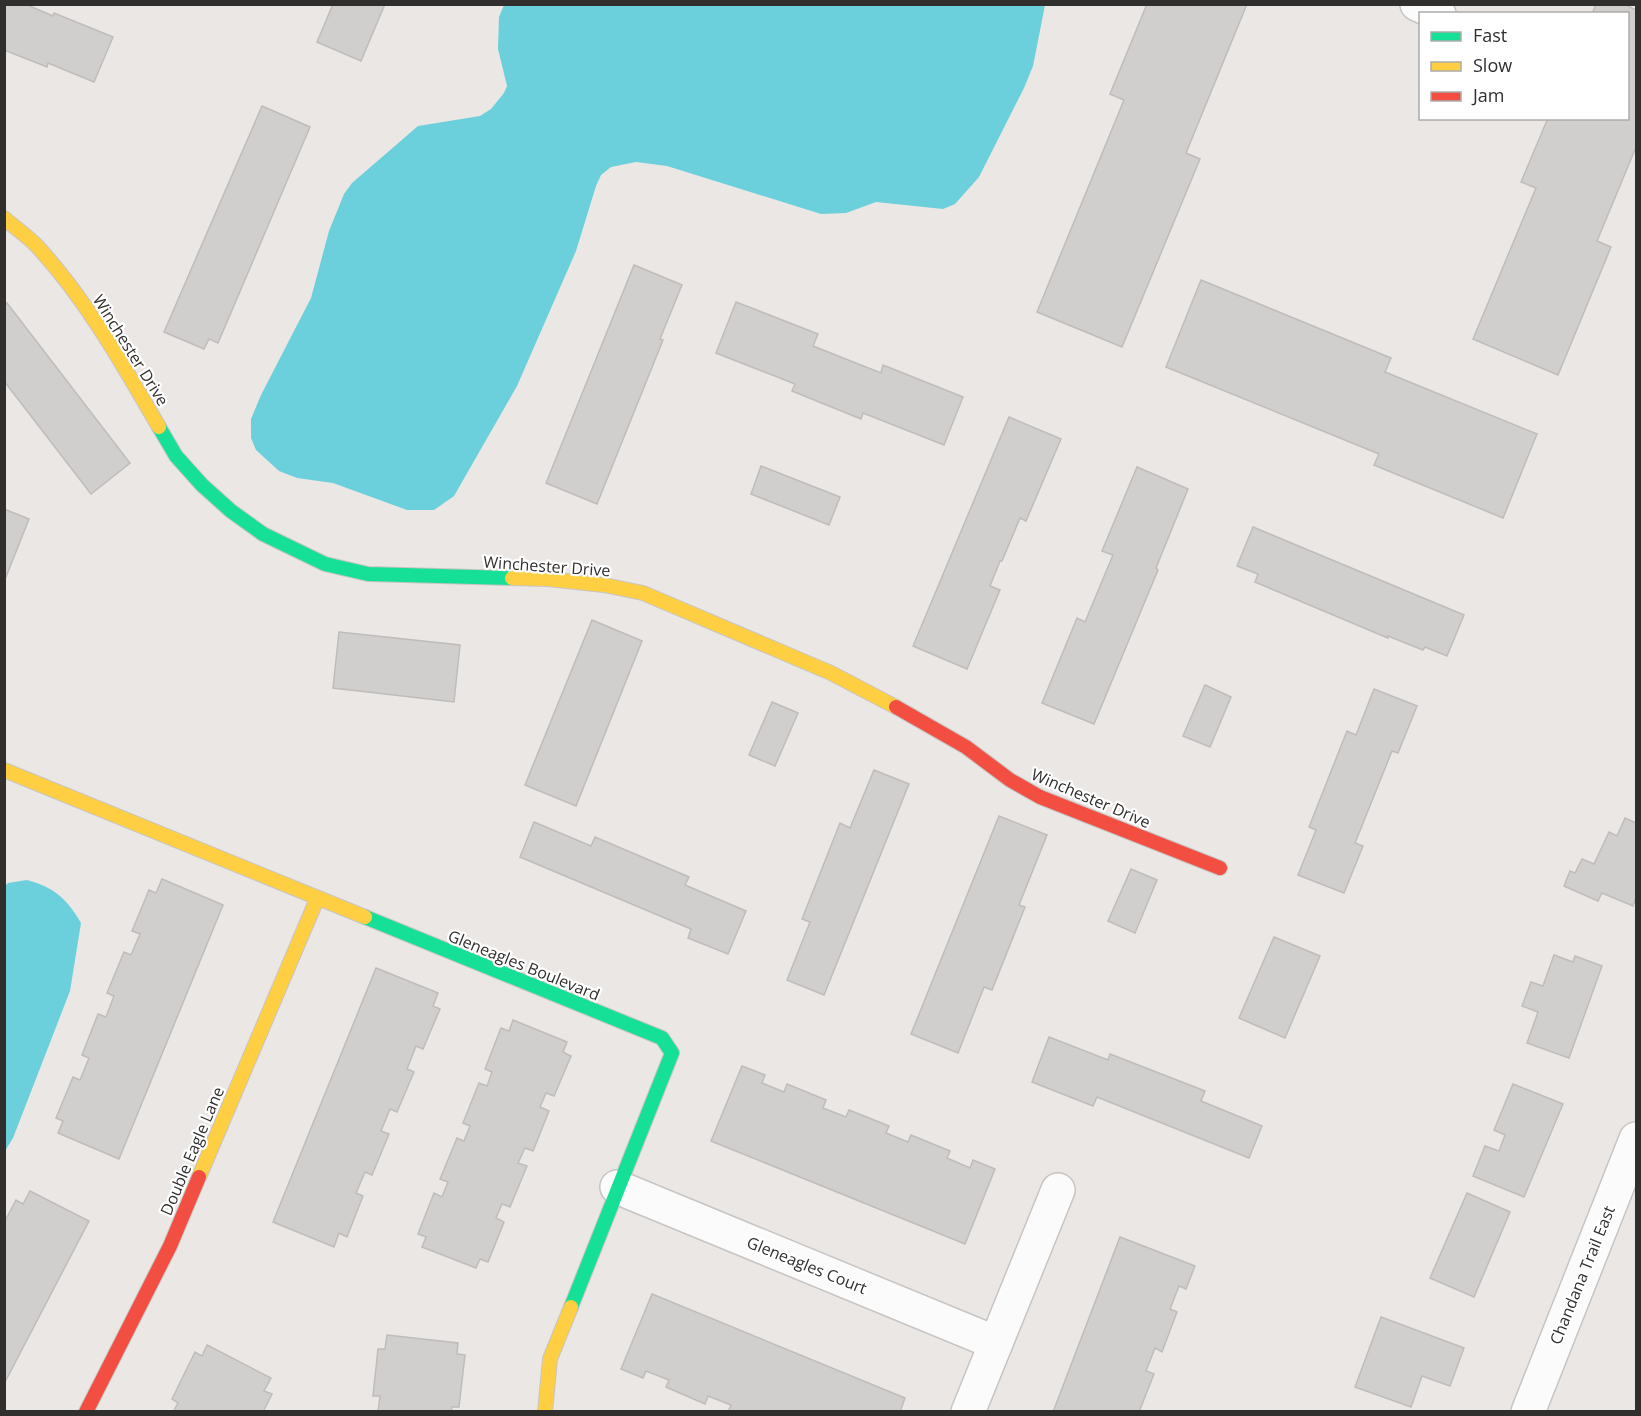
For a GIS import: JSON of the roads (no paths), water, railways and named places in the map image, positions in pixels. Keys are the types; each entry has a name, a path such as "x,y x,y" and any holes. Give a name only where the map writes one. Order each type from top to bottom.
{"street":[{"path":"1417,4 1435,12"},
{"name":"Winchester Drive","path":"4,218 34,243 78,295 117,355 176,456 202,485 231,511 263,534 325,564 368,574 548,579 604,585 643,593 831,673 880,697 966,747 1010,780 1040,797 1220,867"},
{"name":"Gleneagles Boulevard","path":"4,770 662,1038 672,1053 550,1359 545,1412"},
{"name":"Double Eagle Lane","path":"86,1412 170,1246 317,899"},
{"name":"Chandana Trail East","path":"1528,1412 1636,1139"},
{"name":"Gleneagles Court","path":"617,1187 996,1344"},
{"path":"968,1412 1058,1190"}],"water":[{"path":"1045,4 1033,66 1024,88 979,177 955,204 943,209 876,202 846,213 821,214 667,166 636,162 611,167 601,175 596,186 576,251 517,386 454,496 434,510 407,510 333,483 297,478 279,471 256,450 251,438 251,419 311,298 329,231 344,194 352,183 418,126 480,116 491,109 507,86 498,49 499,17 504,5"},
{"path":"27,880 59,895 81,923 70,991 13,1138 5,1151 5,886 8,883"}]}
